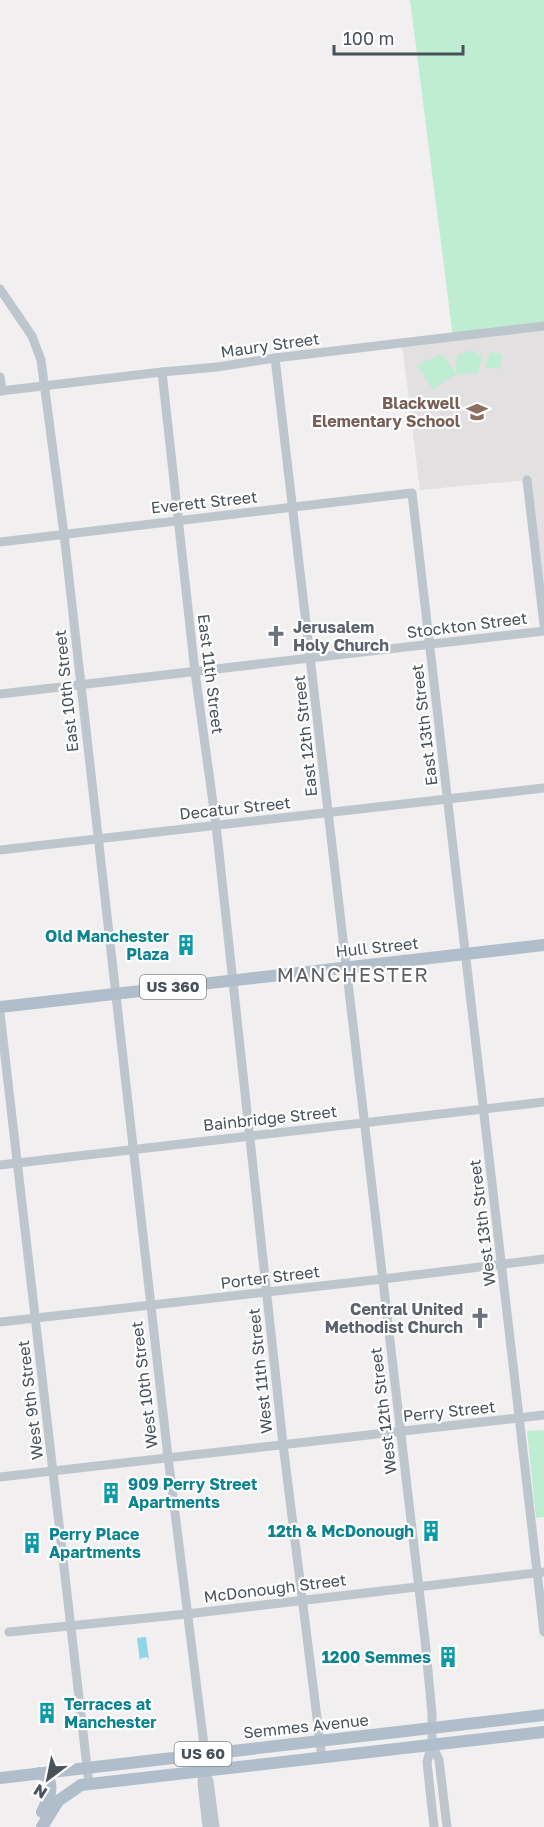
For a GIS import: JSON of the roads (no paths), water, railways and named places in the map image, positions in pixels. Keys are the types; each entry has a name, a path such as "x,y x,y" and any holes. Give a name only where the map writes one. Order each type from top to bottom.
{"main road":[{"name":"Hull Street","path":"0,1007 544,945"},
{"name":"Semmes Avenue","path":"0,1778 544,1714"},
{"name":"Semmes Avenue","path":"89,1784 544,1732"},
{"path":"37,1827 50,1793 48,1777 39,1773"},
{"name":"US 60","path":"42,1827 53,1807 63,1796 81,1785 89,1784"}],"street":[{"name":"East 10th Street","path":"0,289 38,349 44,386 64,534 114,994"},
{"name":"Maury Street","path":"1,391 217,367 544,326"},
{"name":"East 12th Street","path":"275,358 347,966"},
{"name":"East 11th Street","path":"162,372 195,672 216,825 233,981"},
{"path":"0,377 1,391"},
{"path":"527,480 544,625"},
{"name":"Everett Street","path":"0,542 178,519 412,493"},
{"name":"East 13th Street","path":"412,493 466,953"},
{"name":"Stockton Street","path":"0,694 544,631"},
{"name":"Decatur Street","path":"0,850 544,788"},
{"name":"West 13th Street","path":"466,953 519,1418 540,1572 544,1632"},
{"name":"West 12th Street","path":"347,966 425,1640 432,1728 432,1744 428,1762 434,1827"},
{"name":"West 11th Street","path":"233,981 284,1444 322,1758"},
{"name":"West 10th Street","path":"114,994 205,1753 202,1783 207,1827"},
{"name":"West 9th Street","path":"0,1013 89,1784"},
{"name":"Bainbridge Street","path":"0,1165 544,1102"},
{"name":"Porter Street","path":"0,1322 267,1293 544,1259"},
{"name":"Perry Street","path":"0,1477 544,1415"},
{"name":"McDonough Street","path":"9,1632 188,1614 540,1572"},
{"name":"West 12th Street","path":"432,1744 439,1760 447,1827"},
{"name":"West 10th Street","path":"204,1771 209,1781 215,1827"}],"water":[{"path":"146,1637 149,1660 147,1657 141,1658 140,1661 137,1638"}],"place":[{"name":"Blackwell Elementary School","path":"477,412"},
{"name":"Jerusalem Holy Church","path":"276,636"},
{"name":"Old Manchester Plaza","path":"186,945"},
{"name":"Central United Methodist Church","path":"480,1318"},
{"name":"909 Perry Street Apartments","path":"111,1493"},
{"name":"12th & McDonough","path":"431,1531"},
{"name":"Perry Place Apartments","path":"32,1543"},
{"name":"1200 Semmes","path":"448,1657"},
{"name":"Terraces at Manchester","path":"47,1713"}],"district":[{"name":"MANCHESTER","path":"353,975"}]}
